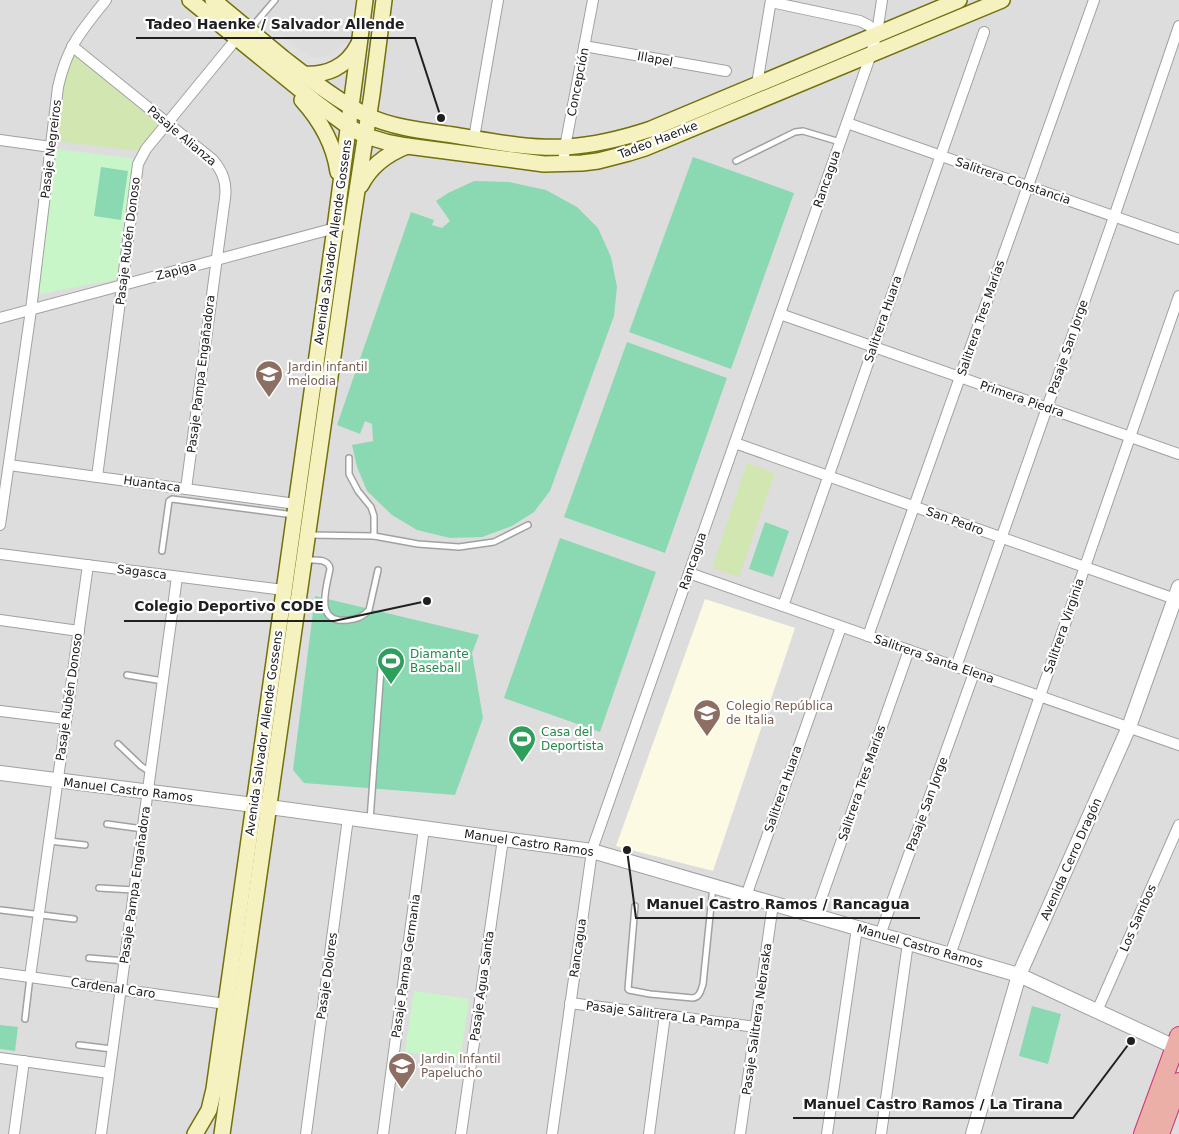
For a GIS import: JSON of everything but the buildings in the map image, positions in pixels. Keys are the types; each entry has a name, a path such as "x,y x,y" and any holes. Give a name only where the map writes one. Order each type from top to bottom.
{"highway":[{"path":"1143,1134 1177,1044"},
{"path":"1160,1134 1179,1082"}],"main road":[{"name":"Tadeo Haenke","path":"190,0 351,107 369,116 413,129 530,146 565,147 598,143 632,135 660,125 959,0"},
{"name":"Tadeo Haenke","path":"213,0 278,72 348,127 366,136 407,146 525,162 563,164 598,161 637,150 1002,0"},
{"name":"Avenida Salvador Allende Gossens","path":"195,1134 206,1118 212,1101 335,228 365,0"},
{"name":"Avenida Salvador Allende Gossens","path":"222,1134 352,223 369,116 384,0"},
{"path":"303,74 321,74 337,68 351,57 359,42"},
{"path":"278,72 310,108 325,131 336,161 339,192"},
{"path":"358,190 367,174 381,160 407,146"}],"street":[{"name":"Pasaje Negreiros","path":"0,525 31,310 60,80 66,59 80,32 106,0"},
{"path":"474,138 498,0"},
{"name":"Concepción","path":"563,164 593,0"},
{"name":"Rancagua","path":"552,1134 592,851 871,54 877,33 882,0"},
{"name":"Salitrera Tres Marías","path":"868,636 1094,0"},
{"path":"757,84 771,1 860,21 877,33"},
{"name":"Pasaje San Jorge","path":"956,667 1179,26"},
{"name":"Salitrera Huara","path":"783,606 984,32"},
{"name":"Pasaje Rubén Donoso","path":"97,477 138,164 146,149 167,123 243,34"},
{"name":"Pasaje Alianza","path":"72,46 213,160 222,171 226,191 216,260"},
{"name":"Illapel","path":"584,46 726,71"},
{"name":"Salitrera Constancia","path":"847,123 1179,239"},
{"path":"0,140 51,147"},
{"name":"Zapiga","path":"0,318 352,223"},
{"name":"Pasaje Pampa Engañadora","path":"186,489 216,260"},
{"name":"Salitrera Virginia","path":"950,955 1179,296"},
{"name":"Primera Piedra","path":"780,314 1179,454"},
{"name":"San Pedro","path":"734,443 1085,567 1177,593"},
{"name":"Huantaca","path":"9,464 186,489 295,509"},
{"name":"Sagasca","path":"0,554 284,590"},
{"name":"Pasaje Rubén Donoso","path":"30,977 88,565"},
{"name":"Salitrera Santa Elena","path":"689,573 1179,745"},
{"name":"Pasaje Pampa Engañadora","path":"101,1134 177,577"},
{"name":"Avenida Cerro Dragón","path":"973,1134 1019,975 1130,727 1177,593"},
{"path":"0,620 78,631"},
{"name":"Salitrera Huara","path":"746,896 841,627"},
{"name":"Salitrera Tres Marías","path":"815,916 908,650"},
{"name":"Pasaje San Jorge","path":"880,935 974,673"},
{"path":"0,711 66,719"},
{"name":"Manuel Castro Ramos","path":"0,773 270,807 592,851 1019,975 1097,1011 1177,1044"},
{"name":"Pasaje Dolores","path":"306,1134 348,818"},
{"name":"Los Sambos","path":"1097,1011 1179,825"},
{"name":"Pasaje Pampa Germania","path":"383,1134 424,828"},
{"name":"Pasaje Agua Santa","path":"461,1134 503,839"},
{"name":"Pasaje Salitrera Nebraska","path":"740,1134 773,904"},
{"path":"827,1134 857,928"},
{"path":"881,1134 908,943"},
{"name":"Cardenal Caro","path":"0,973 226,1004"},
{"name":"Pasaje Salitrera La Pampa","path":"570,1003 756,1027"},
{"path":"649,1134 665,1015"},
{"path":"0,1058 109,1073"},
{"path":"14,1134 24,1061"}],"lane":[{"path":"243,34 276,0"},
{"path":"736,161 795,132 802,131 840,142"},
{"path":"349,458 349,474 358,491 371,507 374,516 374,536"},
{"path":"162,551 169,501 172,499 295,509"},
{"path":"308,535 374,536 418,544 459,547 494,542 528,525"},
{"path":"305,560 321,560 330,565 324,599 326,611 332,617 341,620 355,619 365,615 369,610 378,570"},
{"path":"370,821 382,655"},
{"path":"127,675 163,681"},
{"path":"118,744 150,772"},
{"path":"108,824 142,829"},
{"path":"49,841 85,845"},
{"path":"635,906 629,990 650,994 697,998 703,984 713,886"},
{"path":"99,888 134,890"},
{"path":"1,910 74,919"},
{"path":"89,958 125,961"},
{"path":"25,1019 30,977"},
{"path":"79,1045 112,1049"}],"shaded area":[{"path":"0,0 1179,0 1179,1134 0,1134"},
{"path":"267,22 302,51 313,57 325,57 334,53 341,43 351,46 344,58 319,68 308,67 260,28"},
{"name":"Colegio República de Italia","path":"705,599 795,628 713,871 616,846"}],"green space":[{"path":"73,49 162,122 140,151 55,141 64,77"},
{"path":"56,149 136,159 119,279 39,294"},
{"path":"693,157 794,193 731,369 629,332"},
{"path":"101,167 128,171 121,220 94,216"},
{"path":"474,181 509,182 546,190 577,207 598,228 611,257 617,287 614,316 550,491 534,512 512,526 482,537 450,538 417,530 392,515 367,491 357,467 352,445 373,441 372,424 365,421 360,434 337,425 411,212 434,220 432,225 442,228 450,221 436,201"},
{"path":"627,342 727,378 665,553 564,517"},
{"path":"747,463 775,473 739,577 712,568"},
{"path":"765,522 789,531 773,577 749,569"},
{"path":"560,538 656,572 600,732 504,698"},
{"name":"Diamante Baseball","path":"315,596 479,635 472,653 483,718 455,795 304,783 293,770"},
{"path":"414,991 469,999 460,1060 405,1052"},
{"path":"1032,1006 1061,1014 1048,1064 1019,1056"},
{"path":"0,1025 18,1027 15,1051 0,1049"}],"place":[{"name":"Tadeo Haenke / Salvador Allende","path":"441,118"},
{"name":"Jardin infantil melodia","path":"269,398"},
{"name":"Colegio Deportivo CODE","path":"427,601"},
{"name":"Diamante Baseball","path":"391,685"},
{"name":"Colegio República de Italia","path":"707,737"},
{"name":"Casa del Deportista","path":"522,763"},
{"name":"Manuel Castro Ramos / Rancagua","path":"627,850"},
{"name":"Manuel Castro Ramos / La Tirana","path":"1131,1041"},
{"name":"Jardin Infantil Papelucho","path":"402,1090"}]}
